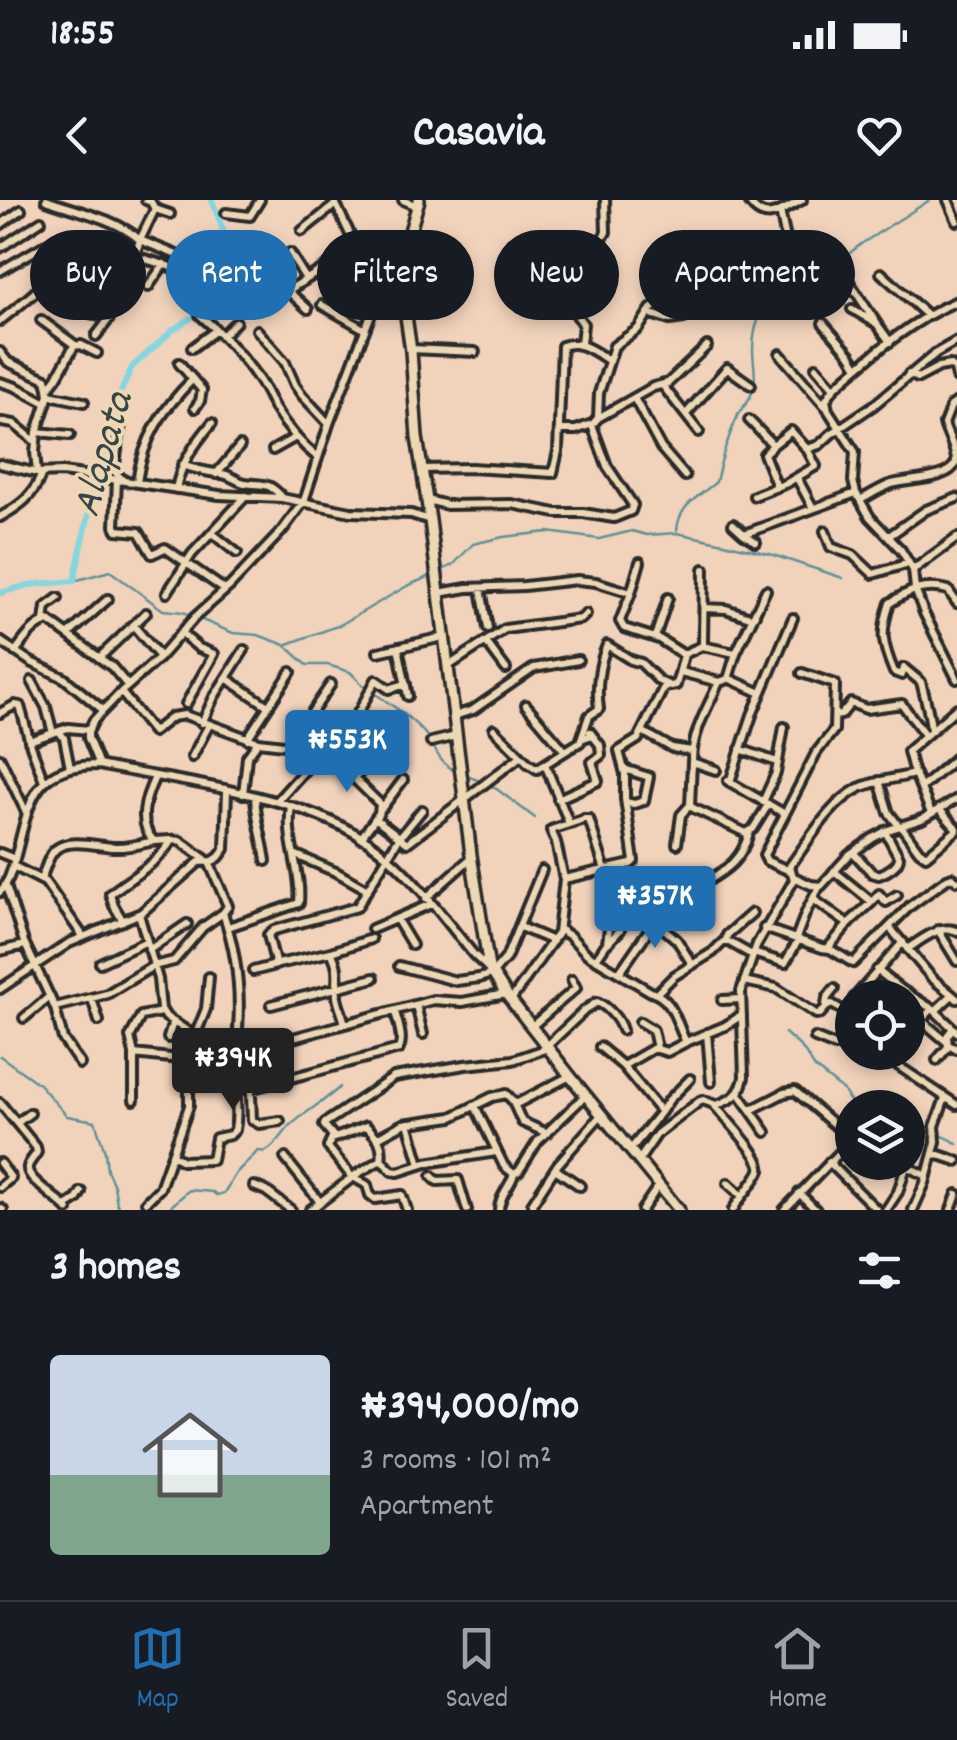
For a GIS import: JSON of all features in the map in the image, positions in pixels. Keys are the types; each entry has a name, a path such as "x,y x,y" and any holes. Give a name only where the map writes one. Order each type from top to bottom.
{"main road":[{"path":"410,230 418,203"},
{"path":"407,320 471,858 490,971 680,1210"}],"street":[{"path":"46,200 126,230"},
{"path":"146,200 155,209 170,214"},
{"path":"226,213 250,216 260,200"},
{"path":"403,200 418,203"},
{"path":"580,344 583,324 576,314 577,300 606,232 605,200"},
{"path":"748,200 763,216 802,200"},
{"path":"948,200 957,220"},
{"path":"302,231 335,202 347,230"},
{"path":"145,230 155,209"},
{"path":"0,226 21,210"},
{"path":"780,211 792,267 796,270 836,262 890,342"},
{"path":"0,248 41,221"},
{"path":"0,271 30,254"},
{"path":"146,259 164,264 148,287"},
{"path":"297,264 306,279"},
{"path":"297,285 317,272"},
{"path":"880,274 928,315"},
{"path":"0,321 30,298"},
{"path":"297,299 308,309"},
{"path":"826,407 834,388 858,367 928,315 957,301"},
{"path":"855,312 877,324"},
{"path":"41,320 75,345 96,353"},
{"path":"96,336 107,320"},
{"path":"205,320 264,388 296,437 318,458"},
{"path":"348,320 364,329"},
{"path":"99,765 88,738 103,710 282,532 304,502 368,320"},
{"path":"427,500 447,505 512,504 614,518 633,510 633,504 607,466 595,421 614,346 638,329 644,320"},
{"path":"192,348 236,322"},
{"path":"822,323 858,367"},
{"path":"257,330 285,362 295,385 329,424"},
{"path":"807,449 819,445 936,353 957,341"},
{"path":"422,470 555,471 562,346 580,344 608,360"},
{"path":"38,473 37,432 47,395 75,345"},
{"path":"559,430 576,430 653,386 668,383 707,346"},
{"path":"411,349 475,352"},
{"path":"780,354 826,407 855,452 853,481 858,497 911,566 928,623 957,679"},
{"path":"1,357 46,378 47,395"},
{"path":"179,363 202,390 195,408"},
{"path":"909,374 918,378 950,365 957,378"},
{"path":"816,367 834,388"},
{"path":"686,414 727,368 752,385"},
{"path":"137,482 140,460 162,414 193,378"},
{"path":"0,382 84,402"},
{"path":"662,385 699,432"},
{"path":"634,398 660,448 685,476"},
{"path":"744,534 890,484 946,472 957,460 944,424 957,402"},
{"path":"748,420 772,446"},
{"path":"2,422 14,424 36,442"},
{"path":"121,423 114,471 120,480 117,530 139,532 152,554 165,548 225,590"},
{"path":"176,489 189,451 212,423"},
{"path":"754,496 777,487 797,478 816,466 791,431 764,454 777,487"},
{"path":"37,432 70,435"},
{"path":"273,450 296,437"},
{"path":"215,475 240,446"},
{"path":"0,464 38,473 91,476 219,495 282,498 351,512 411,514 430,520"},
{"path":"182,466 228,475 247,484 264,483 282,498"},
{"path":"0,517 31,496 42,473 38,473"},
{"path":"797,478 813,508"},
{"path":"167,593 187,562 247,495"},
{"path":"888,536 926,510 957,498"},
{"path":"733,524 756,542"},
{"path":"825,531 831,546 853,555 873,574 911,566 957,538"},
{"path":"212,533 237,553"},
{"path":"640,562 620,621 622,626 655,637 684,654"},
{"path":"702,646 704,569"},
{"path":"438,593 576,580 631,593"},
{"path":"928,732 930,712 921,682 904,668 902,675 894,672 882,636 890,603 915,589 933,586 948,590 957,604"},
{"path":"481,589 488,628"},
{"path":"681,672 726,681 766,590"},
{"path":"15,652 44,621 46,608 58,598"},
{"path":"655,637 668,598"},
{"path":"68,636 108,599"},
{"path":"704,608 755,615"},
{"path":"99,658 146,613"},
{"path":"447,667 504,629 581,619 586,614"},
{"path":"785,814 728,781 793,618"},
{"path":"44,621 112,667 152,732 167,720 184,715 246,739 290,745 315,760"},
{"path":"133,625 160,657"},
{"path":"181,634 214,654 186,704"},
{"path":"378,652 444,637"},
{"path":"0,641 64,678 103,710"},
{"path":"486,642 506,669"},
{"path":"581,739 589,716 599,709 601,660 607,646 647,667 651,675 673,687 684,654"},
{"path":"684,654 702,646 736,653"},
{"path":"398,647 408,696"},
{"path":"192,757 226,678 244,650"},
{"path":"948,662 957,656"},
{"path":"454,716 473,710 534,668 578,660"},
{"path":"246,739 291,672"},
{"path":"802,673 835,684 832,734 816,753 764,855 811,885 820,886"},
{"path":"226,678 268,706"},
{"path":"728,678 760,694"},
{"path":"278,802 315,760 328,753 358,713 376,680 389,689 406,684"},
{"path":"32,681 56,732 64,738 70,768"},
{"path":"676,844 680,816 690,805 697,727 718,682"},
{"path":"290,745 331,684"},
{"path":"564,879 634,861 619,751 638,739 662,691 669,685"},
{"path":"0,700 2,712 19,704 44,781"},
{"path":"835,716 841,715 851,703 866,709 903,704 928,732"},
{"path":"526,705 566,751"},
{"path":"880,781 888,809 926,856 957,830 936,812 920,788 907,754 911,746 956,712"},
{"path":"706,882 734,864 741,854 766,803 784,726"},
{"path":"30,741 73,727 89,730"},
{"path":"558,799 598,781 592,762 601,756 602,749 586,727"},
{"path":"494,729 534,769 592,734"},
{"path":"642,731 672,748 692,752"},
{"path":"431,742 456,736"},
{"path":"243,794 248,757 258,742"},
{"path":"740,749 778,762"},
{"path":"355,778 376,752"},
{"path":"328,753 378,800 381,808"},
{"path":"375,818 408,842 521,756"},
{"path":"920,788 957,757"},
{"path":"0,758 26,813"},
{"path":"692,762 716,770"},
{"path":"545,764 568,823"},
{"path":"80,1064 64,1039 55,1007 3,888 33,794 44,781 70,768 99,765 278,802 323,817 388,856 490,971"},
{"path":"622,769 649,776 644,801 626,802"},
{"path":"714,1105 739,1094 744,1077 744,981 764,928 793,882 790,866 835,806 860,788 914,773"},
{"path":"154,840 147,834 145,820 146,794 155,778"},
{"path":"361,838 403,780"},
{"path":"0,990 83,936 139,914 199,862 216,860 225,849 228,791"},
{"path":"256,797 257,824 266,862"},
{"path":"726,942 785,963 820,886 853,852 885,832 936,812 957,799"},
{"path":"690,805 741,832 750,832"},
{"path":"228,927 299,904 288,823 291,806"},
{"path":"278,964 270,932 356,907 422,810"},
{"path":"139,914 158,979 162,1012 194,1035 214,1042 282,1041 438,1000 508,998 559,929 564,879 551,830 589,820 605,870"},
{"path":"853,852 872,873 886,872 899,856 885,832"},
{"path":"41,879 58,848 98,844 112,848 154,840 180,841 207,860 228,903 223,913 203,927 177,959 154,966 111,992 55,1007"},
{"path":"123,921 110,894 162,856 172,840"},
{"path":"0,853 41,879 83,936"},
{"path":"293,854 366,889"},
{"path":"372,928 397,920 429,901 471,858"},
{"path":"596,959 606,945 609,920 624,898 624,866"},
{"path":"398,966 456,981 479,978 490,971 503,962 542,870"},
{"path":"834,871 872,902"},
{"path":"764,928 827,948 854,963 910,906 947,879 957,881"},
{"path":"827,948 879,894 886,902 897,895"},
{"path":"813,900 848,924"},
{"path":"172,1155 183,1162 212,1160 216,1138 230,1135 237,1122 237,964 223,913"},
{"path":"657,994 674,976 726,942 728,935 752,913"},
{"path":"397,920 412,945"},
{"path":"619,972 654,921 676,938 692,964"},
{"path":"100,962 148,946 188,924"},
{"path":"520,927 552,941"},
{"path":"890,928 932,978 954,997 925,1017"},
{"path":"559,929 582,951 657,994 673,1010 686,1042"},
{"path":"938,930 957,961"},
{"path":"868,980 905,945 938,930 957,930"},
{"path":"666,948 676,938"},
{"path":"253,971 371,939"},
{"path":"0,950 26,945"},
{"path":"331,952 345,1024"},
{"path":"877,970 934,1010 955,1030 947,1036 937,1060"},
{"path":"146,1202 160,1188 189,1106 189,1051 208,1002 209,976"},
{"path":"271,1005 374,978"},
{"path":"531,1027 576,988 572,980"},
{"path":"744,981 776,988 816,1014 823,1012 834,989"},
{"path":"24,1018 50,996"},
{"path":"92,998 99,1021"},
{"path":"722,1000 742,999"},
{"path":"407,1210 401,1194 375,1200 367,1185 353,1177 328,1147 332,1137 325,1123 394,1077 513,1060 548,1047 597,1002 615,1017 622,1030"},
{"path":"416,1005 423,1034"},
{"path":"826,1006 835,1006"},
{"path":"134,1100 130,1036 141,1016 162,1012"},
{"path":"250,1089 399,1049 396,1012"},
{"path":"623,1066 656,1048 667,1052 742,1016"},
{"path":"168,1038 174,1022"},
{"path":"640,1022 653,1030 656,1048"},
{"path":"925,1024 957,1049"},
{"path":"708,1033 711,1082"},
{"path":"815,1038 835,1045"},
{"path":"248,1043 253,1122 280,1121"},
{"path":"600,1047 623,1066 661,1112"},
{"path":"134,1054 189,1063 195,1068 202,1063 234,1061"},
{"path":"905,1070 957,1105"},
{"path":"512,1101 516,1104 530,1098 570,1076"},
{"path":"630,1150 690,1079"},
{"path":"751,1110 795,1091 835,1125"},
{"path":"379,1137 408,1123 452,1118 506,1094 522,1122 547,1132"},
{"path":"739,1094 766,1132"},
{"path":"500,1208 514,1174 538,1142 586,1096"},
{"path":"913,1210 927,1176 936,1139 935,1126 945,1098"},
{"path":"638,1160 656,1134 700,1101 714,1105 760,1165 760,1171 733,1210"},
{"path":"0,1102 37,1152 28,1172 67,1208 82,1192"},
{"path":"474,1106 506,1170 514,1174"},
{"path":"0,1120 6,1110"},
{"path":"17,1124 30,1113"},
{"path":"532,1210 555,1169 602,1115"},
{"path":"408,1123 420,1164"},
{"path":"332,1137 340,1138 364,1126 379,1137 381,1160"},
{"path":"381,1160 395,1172 496,1152"},
{"path":"933,1153 957,1161"},
{"path":"784,1210 835,1156"},
{"path":"285,1158 320,1202"},
{"path":"310,1210 381,1160"},
{"path":"829,1162 877,1210"},
{"path":"0,1163 10,1178 0,1187"},
{"path":"555,1169 580,1186"},
{"path":"432,1176 437,1180 458,1180 467,1210"},
{"path":"886,1210 902,1180"},
{"path":"728,1183 742,1194"},
{"path":"254,1186 291,1210"},
{"path":"642,1210 659,1186"},
{"path":"799,1194 816,1210"},
{"path":"950,1210 957,1194"}],"waterway":[{"name":"Alapata","path":"0,593 28,585 74,581 110,416 132,367 173,330 218,300 235,263 212,200"},
{"path":"855,249 930,200"},
{"path":"677,530 685,508 716,482 731,432 753,390 753,349 759,320"},
{"path":"440,571 453,565 473,544 503,537 548,532 599,539 632,531 647,535 677,533 724,543 843,578"},
{"path":"74,581 110,571 163,610 183,612 233,633 258,635 285,645 307,665 328,665 350,672 367,689"},
{"path":"285,645 340,625 433,575"},
{"path":"374,693 415,723 441,760 457,772"},
{"path":"465,775 494,787 535,818"},
{"path":"785,1033 802,1048 815,1068 843,1090"},
{"path":"0,1056 39,1084 67,1116 95,1121 121,1210"},
{"path":"167,1210 189,1190 224,1193 236,1173 258,1151 269,1149 289,1127 340,1087"},
{"path":"925,1130 957,1144"}]}
